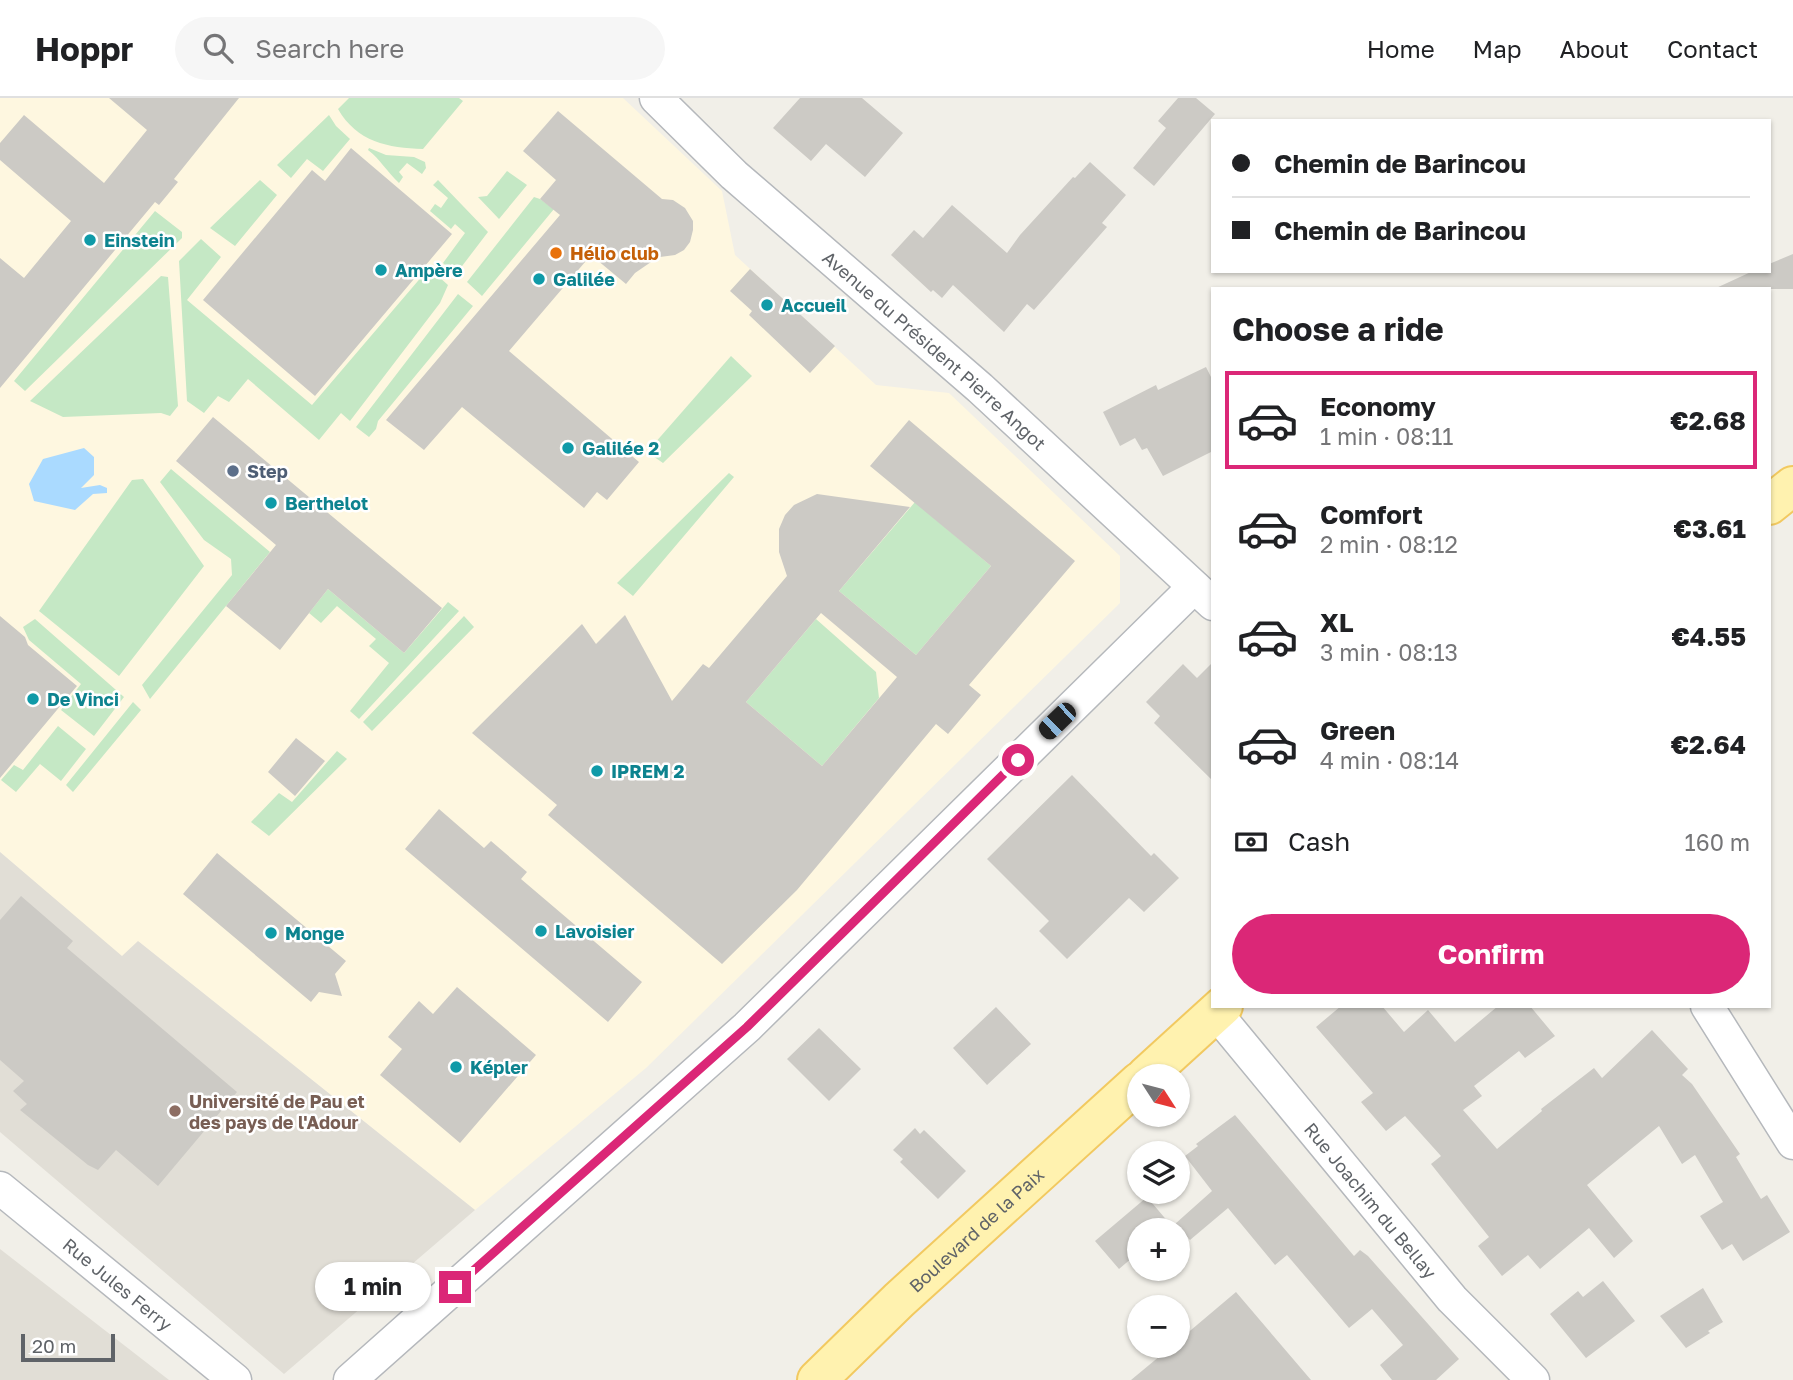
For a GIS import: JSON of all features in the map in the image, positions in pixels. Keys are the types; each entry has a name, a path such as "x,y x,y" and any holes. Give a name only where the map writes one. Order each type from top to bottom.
{"main road":[{"path":"1771,503 1793,486"},
{"path":"1159,1064 1220,1009"},
{"name":"Boulevard de la Paix","path":"817,1380 899,1300 1127,1093"}],"street":[{"name":"Avenue du Président Pierre Angot","path":"656,98 734,175 980,388 1203,596"},
{"path":"351,1380 747,1027 940,836 1203,596"},
{"path":"1708,1008 1793,1143"},
{"name":"Rue Joachim du Bellay","path":"1220,1009 1452,1299 1533,1380"},
{"name":"Rue Jules Ferry","path":"0,1188 235,1380"}],"shaded area":[{"path":"0,98 623,98 722,191 735,255 876,385 949,393 1120,556 1120,603 646,1068 475,1210 139,942 122,957 0,852"},
{"name":"Université de Pau et des pays de l'Adour","path":"0,852 122,956 138,941 475,1210 284,1374 0,1132"},
{"path":"0,1249 169,1380 0,1380"}],"green space":[{"path":"349,98 459,98 463,101 423,149 386,145 364,136 354,129 338,109"},
{"path":"329,115 350,139 323,171 307,159 291,178 277,165"},
{"path":"369,148 386,155 414,157 425,162 426,168 422,174 407,163 399,172 403,177 399,183"},
{"path":"507,171 527,185 499,219 478,197 487,196"},
{"path":"260,180 277,195 235,246 210,228"},
{"path":"438,180 488,232 456,274 443,263 465,233 455,224 451,229 430,211 435,204 441,208 448,198 433,185"},
{"path":"534,197 554,209 482,296 467,282"},
{"path":"155,211 182,232 182,238 25,391 14,381"},
{"path":"201,239 221,257 187,300 312,405 429,268 448,285 440,303 350,421 341,413 319,440 248,379 229,402 218,396 204,413 187,401 179,261"},
{"path":"161,276 168,277 178,406 170,416 161,413 63,417 30,401"},
{"path":"458,294 473,306 378,421 376,429 369,437 356,427"},
{"path":"731,356 752,376 663,463 647,452"},
{"path":"171,469 270,552 150,699 142,685 232,575 231,559 204,540 160,482"},
{"path":"729,473 734,477 633,596 617,583"},
{"path":"143,479 204,566 119,676 39,611 132,480"},
{"path":"915,502 991,566 916,655 839,591"},
{"path":"328,589 404,653 448,602 459,611 359,719 350,711 389,663 369,646 376,639 337,606 321,623 309,613"},
{"path":"464,616 474,627 372,731 363,722"},
{"path":"35,619 124,697 94,736 61,710 81,684 29,640 23,627"},
{"path":"816,619 876,672 879,698 822,766 746,702"},
{"path":"133,702 141,710 73,792 66,785"},
{"path":"58,726 86,749 61,781 40,764 16,792 1,780 14,765 23,770"},
{"path":"337,751 347,759 269,836 251,822 279,793 292,802"}],"water":[{"path":"84,448 94,457 94,475 81,488 100,485 107,488 107,493 93,494 75,510 34,501 29,484 43,459"}],"building":[{"name":"Einstein","path":"109,98 239,98 174,179 178,182 159,205 155,202 0,388 0,258 24,278 71,221 0,160 0,143 24,115 104,183 147,130"},
{"path":"800,98 862,98 903,133 865,177 826,144 811,161 773,128"},
{"path":"1178,98 1196,98 1215,114 1154,186 1133,168 1166,128 1158,121"},
{"name":"Galilée","path":"558,111 662,199 673,200 685,208 693,221 690,242 684,250 651,262 635,273 626,284 591,255 509,351 639,462 607,500 597,492 584,508 462,407 424,450 386,420 560,215 540,199 556,180 523,151"},
{"name":"Ampère","path":"351,148 452,234 315,396 203,300 312,170 325,181"},
{"path":"1090,162 1126,195 1102,223 1107,227 1034,310 1027,304 1004,332 953,285 942,298 933,290 931,292 891,255 914,230 923,238 952,205 1007,253 1020,235"},
{"path":"1793,254 1793,289 1718,287 1749,273 1771,273 1771,263"},
{"path":"750,269 835,346 810,373 749,315 752,311 730,291"},
{"path":"1206,367 1211,377 1211,452 1163,476 1147,448 1142,450 1135,438 1120,446 1103,412 1156,385 1158,390"},
{"name":"Berthelot","path":"213,417 442,608 404,653 328,589 280,650 226,606 276,545 176,461"},
{"path":"909,420 1075,561 969,685 981,695 948,734 936,724 797,890 722,964 548,815 557,805 472,733 582,624 596,644 625,615 672,701 703,664 709,668 787,576 779,552 779,529 785,515 794,505 817,494 910,507 839,591 916,655 991,566 870,466","holes":["821,613 897,677 822,766 746,702"]},
{"name":"De Vinci","path":"0,616 25,637 28,645 77,686 0,778"},
{"path":"1183,664 1197,678 1211,664 1211,779 1154,723 1160,716 1146,702"},
{"path":"296,738 325,761 295,796 268,772"},
{"path":"1072,775 1151,856 1154,853 1179,878 1144,912 1129,898 1067,959 1039,931 1049,921 987,859"},
{"name":"Lavoisier","path":"439,809 484,848 491,841 527,872 521,879 642,982 608,1022 405,849"},
{"name":"Monge","path":"217,853 346,961 335,974 342,996 319,992 311,1002 183,894"},
{"path":"21,896 73,941 67,948 237,1092 158,1186 116,1150 98,1170 88,1165 20,1110 27,1104 13,1091 24,1081 0,1060 0,920"},
{"name":"Képler","path":"457,987 536,1055 460,1143 380,1075 402,1049 388,1037 419,1001 433,1014"},
{"path":"996,1007 1031,1044 987,1085 953,1048"},
{"path":"1339,1008 1384,1008 1404,1032 1428,1010 1455,1042 1496,1008 1532,1008 1555,1036 1525,1058 1519,1051 1474,1086 1482,1096 1463,1110 1497,1149 1542,1111 1541,1109 1594,1068 1602,1078 1652,1030 1688,1069 1682,1075 1692,1084 1740,1154 1736,1157 1761,1199 1767,1195 1790,1232 1743,1261 1732,1244 1722,1250 1700,1216 1723,1202 1695,1155 1682,1164 1659,1126 1587,1185 1633,1241 1614,1258 1589,1228 1540,1269 1528,1255 1502,1276 1478,1246 1489,1237 1431,1164 1441,1156 1405,1116 1386,1131 1361,1102 1373,1093 1316,1027"},
{"path":"819,1028 861,1069 829,1101 787,1059"},
{"path":"1235,1115 1354,1256 1360,1250 1368,1256 1459,1359 1436,1380 1392,1380 1380,1365 1403,1345 1372,1309 1349,1328 1287,1255 1275,1265 1228,1208 1190,1240 1190,1218 1182,1218 1212,1191 1190,1162 1190,1152 1198,1146 1196,1144"},
{"path":"915,1128 920,1134 924,1130 966,1171 938,1199 900,1162 903,1159 893,1150"},
{"path":"1139,1204 1153,1204 1165,1218 1127,1218 1127,1262 1119,1269 1095,1241"},
{"path":"1603,1281 1635,1321 1586,1358 1550,1314 1578,1291 1583,1297"},
{"path":"1703,1288 1723,1322 1686,1348 1660,1316"},
{"path":"1236,1292 1311,1380 1131,1380 1158,1358 1190,1358 1190,1331"}],"place":[{"name":"Einstein","path":"90,240"},
{"name":"Hélio club","path":"556,253"},
{"name":"Ampère","path":"381,270"},
{"name":"Galilée","path":"539,279"},
{"name":"Accueil","path":"767,305"},
{"name":"Galilée 2","path":"568,448"},
{"name":"Step","path":"233,471"},
{"name":"Berthelot","path":"271,503"},
{"name":"De Vinci","path":"33,699"},
{"name":"IPREM 2","path":"597,771"},
{"name":"Lavoisier","path":"541,931"},
{"name":"Monge","path":"271,933"},
{"name":"Képler","path":"456,1067"},
{"name":"Université de Pau et des pays de l'Adour","path":"175,1111"}],"route":[{"path":"455,1287 747,1027 1018,760"}]}
